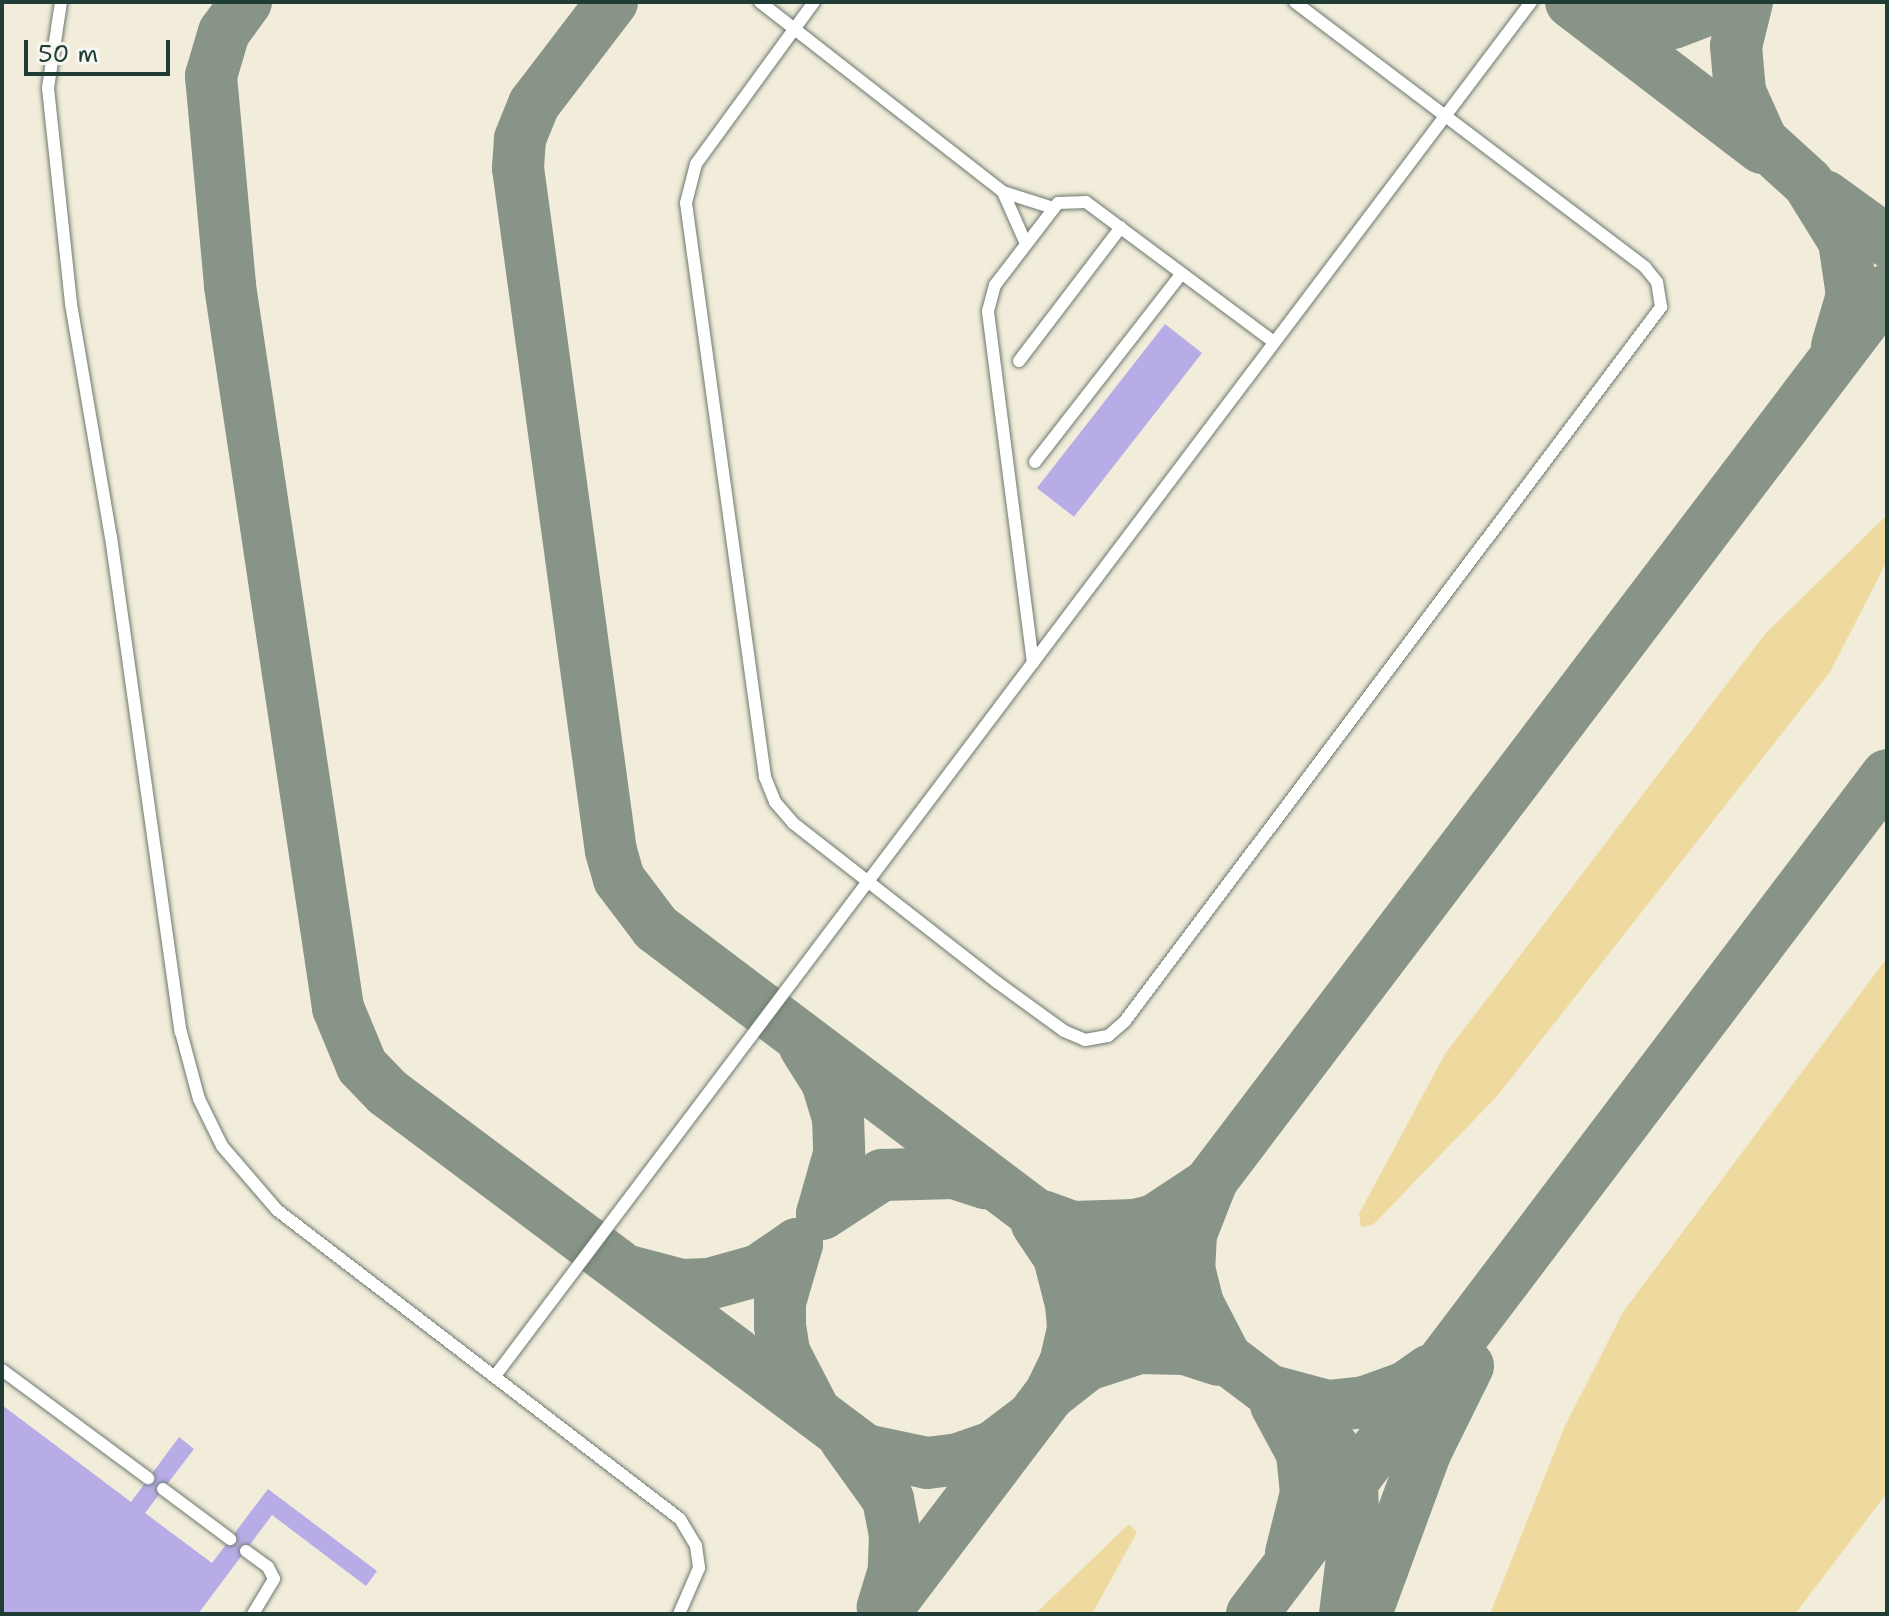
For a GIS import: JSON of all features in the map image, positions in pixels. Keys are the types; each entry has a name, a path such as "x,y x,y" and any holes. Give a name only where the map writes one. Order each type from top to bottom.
{"lane":[{"path":"61,2 48,88 71,304 111,537 181,1032 199,1099 222,1146 277,1210 680,1519 696,1546 699,1568 679,1614"},
{"path":"760,2 1003,192 1053,208"},
{"path":"814,2 696,164 688,189 687,226 765,777 783,813 866,883 1074,1037 1097,1040 1125,1021 1659,314 1660,291 1645,267 1295,2"},
{"path":"495,1376 1531,2"},
{"path":"1003,192 1026,244"},
{"path":"1033,663 988,311 995,285 1053,208 1064,201 1086,202 1274,342"},
{"path":"1019,361 1121,227"},
{"path":"1035,462 1182,273"},
{"path":"2,1370 148,1478"},
{"path":"163,1489 230,1539"},
{"path":"246,1551 274,1579 253,1614"}],"sand":[{"path":"1887,515 1887,561 1830,672 1498,1095 1373,1225 1361,1227 1359,1214 1445,1054 1765,634"},
{"path":"1887,958 1887,1493 1795,1614 1490,1614 1565,1426 1623,1312"},
{"path":"1129,1524 1137,1532 1092,1614 1035,1614"}],"building":[{"path":"1165,324 1202,353 1074,517 1037,488"},
{"path":"2,1405 131,1502 179,1437 194,1449 145,1513 212,1563 268,1489 377,1571 366,1586 272,1515 198,1614 2,1614"}],"taxiway":[{"path":"246,2 224,32 211,76 230,286 338,1008 362,1066 387,1092 865,1450 927,1463 958,1459 993,1447 1031,1418"},
{"path":"612,2 534,104 520,139 518,168 611,851 619,879 656,928 1304,1417 1333,1447 1352,1484 1354,1541 1345,1614"},
{"path":"1571,2 1762,148"},
{"path":"1590,10 1611,19 1673,23 1728,2"},
{"path":"1747,2 1736,46 1740,92 1762,141 1808,183 1844,241 1852,295 1837,346"},
{"path":"1825,196 1887,241"},
{"path":"883,1614 1887,290"},
{"path":"1252,1614 1887,775"},
{"path":"805,1047 827,1082 838,1117 839,1154 822,1214 882,1175 954,1173 985,1183"},
{"path":"1042,1216 1073,1227 1135,1225 1155,1220 1211,1183 1191,1234 1189,1268 1198,1304 1224,1354"},
{"path":"1037,1224 1059,1257 1071,1304 1073,1329 1065,1363 1050,1394 1087,1365 1139,1348 1185,1349 1218,1360"},
{"path":"797,1244 780,1302 780,1326 784,1352 814,1410"},
{"path":"632,1272 682,1285 709,1284 759,1270 797,1244"},
{"path":"1367,1611 1426,1451 1468,1366"},
{"path":"1275,1392 1328,1406 1365,1402 1406,1387 1430,1370"},
{"path":"1276,1405 1302,1453 1306,1493 1291,1553"},
{"path":"845,1439 888,1499 895,1534 894,1570 883,1607"}]}
